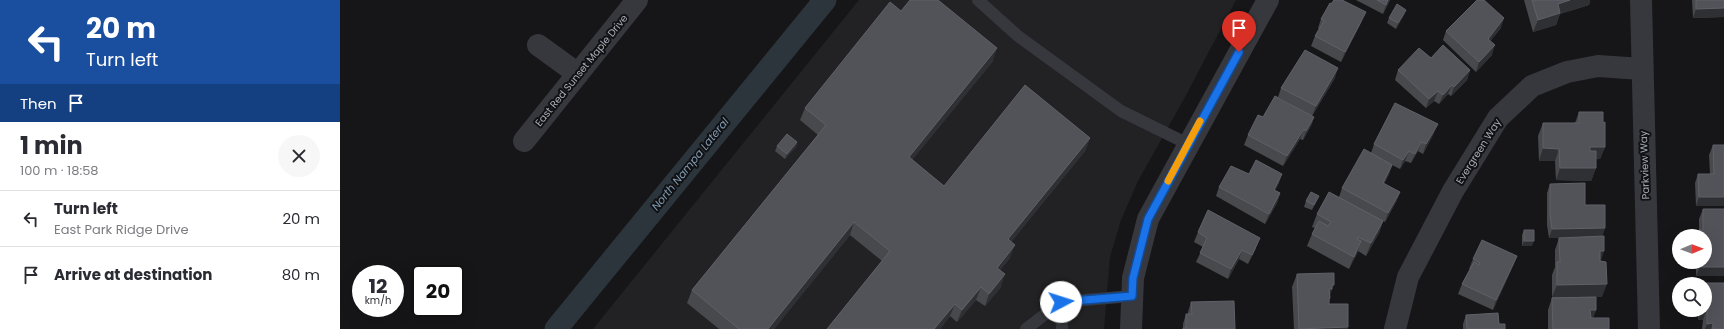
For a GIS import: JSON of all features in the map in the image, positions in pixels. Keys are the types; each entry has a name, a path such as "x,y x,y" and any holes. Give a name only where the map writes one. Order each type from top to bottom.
{"street":[{"name":"East Red Sunset Maple Drive","path":"524,141 637,0"},
{"path":"1132,329 1133,278 1148,219 1268,0"},
{"name":"Parkview Way","path":"1641,0 1649,329"},
{"path":"538,45 578,74"},
{"name":"Evergreen Way","path":"1394,329 1408,277 1453,191 1498,118 1532,86 1567,72 1598,66 1642,69"}],"lane":[{"path":"978,0 1018,36 1121,111 1188,144"},
{"path":"1026,329 1061,302 1132,296"},
{"path":"1061,302 1062,329"}],"shaded area":[{"path":"859,0 1236,0 1184,99 1138,181 1121,220 1110,257 1104,329 593,329"}],"building":[{"path":"910,0 938,0 997,48 909,157 944,186 1025,85 1090,138 1008,239 1015,245 997,268 1005,274 989,294 981,287 962,310 955,304 934,329 827,329 890,251 854,222 768,329 739,329 692,290 826,125 805,108 890,2 901,11"},
{"path":"1334,0 1342,0 1366,12 1345,52 1315,36 1324,21 1321,19 1330,3 1331,4"},
{"path":"1377,0 1388,0 1386,5"},
{"path":"1477,0 1484,0 1504,18 1488,39 1495,45 1479,62 1446,31"},
{"path":"1532,0 1570,0 1558,4 1560,13 1538,20"},
{"path":"1696,0 1724,0 1724,8 1696,9"},
{"path":"1397,4 1406,10 1398,23 1389,18"},
{"path":"1443,45 1470,70 1454,87 1452,85 1443,95 1438,91 1429,99 1398,70 1419,48 1431,58"},
{"path":"1305,50 1338,68 1316,106 1281,88"},
{"path":"1275,96 1314,117 1306,131 1304,129 1287,156 1248,135 1258,115 1263,117"},
{"path":"1395,103 1438,124 1426,144 1421,142 1415,154 1409,151 1403,160 1374,144"},
{"path":"1579,112 1603,112 1603,123 1605,122 1605,147 1590,147 1590,151 1596,151 1596,168 1560,168 1559,149 1543,148 1543,123 1579,123"},
{"path":"787,134 797,142 787,154 777,146"},
{"path":"1713,145 1724,145 1724,197 1699,197 1698,174 1714,174"},
{"path":"1364,149 1392,165 1383,183 1400,192 1388,213 1342,188"},
{"path":"1256,160 1282,174 1274,190 1280,193 1269,214 1219,187 1231,166 1249,174"},
{"path":"1585,183 1585,205 1605,205 1605,228 1552,229 1550,215 1550,184"},
{"path":"1311,192 1319,196 1314,205 1306,201"},
{"path":"1329,192 1383,221 1371,243 1358,237 1357,239 1361,241 1354,257 1312,234 1319,221 1328,226 1331,222 1317,214"},
{"path":"1703,209 1724,209 1724,267 1712,267 1712,229 1703,229"},
{"path":"1208,210 1260,238 1252,255 1242,250 1231,269 1200,253 1207,238 1198,232"},
{"path":"1524,230 1534,230 1534,241 1524,241"},
{"path":"1604,236 1604,251 1600,251 1600,261 1606,262 1607,284 1557,285 1557,262 1560,262 1559,238"},
{"path":"1482,240 1517,256 1496,300 1462,284 1474,262 1479,265 1480,263 1473,259"},
{"path":"1334,273 1334,285 1332,285 1332,289 1329,289 1329,304 1348,304 1348,327 1299,329 1297,274"},
{"path":"1712,283 1724,283 1724,329 1713,329 1713,323 1707,324 1707,317 1712,317"},
{"path":"1596,297 1596,310 1590,310 1591,318 1609,318 1609,329 1553,329 1552,298"},
{"path":"1234,301 1235,329 1183,329 1186,328 1186,314 1192,314 1191,302"},
{"path":"1498,313 1499,324 1505,324 1505,329 1467,329 1466,315"}],"waterway":[{"name":"North Nampa Lateral","path":"556,329 825,0"}],"slow traffic":[{"path":"1168,181 1200,121"}],"route":[{"path":"1061,302 1132,296 1133,278 1148,219 1239,52"}]}
